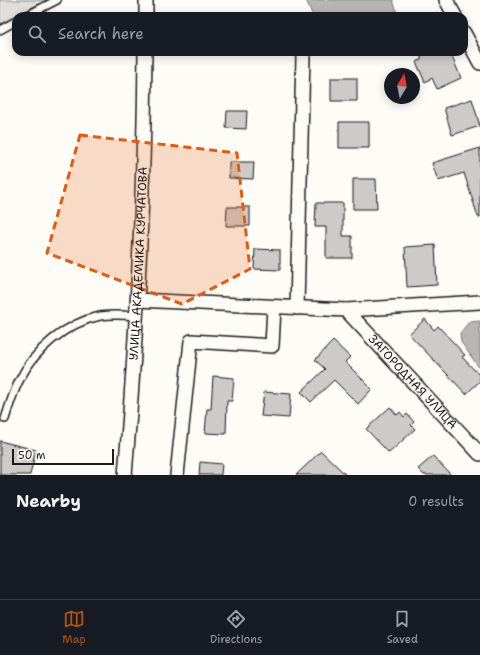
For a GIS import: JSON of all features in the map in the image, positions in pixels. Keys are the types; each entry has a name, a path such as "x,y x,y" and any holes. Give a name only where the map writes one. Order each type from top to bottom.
{"street":[{"path":"146,0 146,12"},
{"path":"446,0 453,12"},
{"path":"468,40 480,63"},
{"name":"УЛИЦА АКАДЕМИКА КУРЧАТОВА","path":"125,475 135,359 138,300 145,124 145,56"},
{"path":"297,308 303,56"},
{"path":"138,300 346,310 480,302"},
{"path":"177,475 191,341 272,346 274,307"},
{"name":"ЗАГОРОДНАЯ УЛИЦА","path":"346,310 480,454"}],"lane":[{"path":"34,12 57,0"},
{"path":"0,30 12,23"},
{"path":"4,419 18,381 30,362 47,343 64,332 98,317 112,315 137,316"}],"highlighted area":[{"path":"80,135 237,153 250,269 182,304 47,253"}],"shaded area":[{"path":"0,0 46,0 23,12 12,12 12,18 0,24"},
{"path":"306,0 393,0 397,12 311,12"},
{"path":"480,321 480,369 461,342 460,333 469,322"}],"building":[{"path":"421,56 452,56 461,78 437,89 432,78 425,82 416,62 421,60"},
{"path":"331,78 357,78 357,101 331,101"},
{"path":"472,99 480,126 452,135 444,108"},
{"path":"227,111 247,111 246,129 226,128"},
{"path":"339,122 369,122 369,148 339,148"},
{"path":"480,148 480,217 478,217 464,173 438,181 432,163"},
{"path":"229,162 254,162 253,179 229,178"},
{"path":"353,179 376,179 377,209 353,209"},
{"path":"316,203 343,203 343,236 352,236 352,258 326,258 326,227 315,227"},
{"path":"227,207 250,207 250,226 226,226"},
{"path":"435,245 437,285 407,287 405,247"},
{"path":"255,249 280,250 280,270 254,269"},
{"path":"425,319 434,330 438,326 465,355 462,357 480,376 480,381 466,394 409,334"},
{"path":"333,341 350,357 345,362 372,389 358,404 334,380 311,402 301,392 325,369 315,360"},
{"path":"213,376 234,378 232,401 227,401 226,434 205,433 207,409 211,409"},
{"path":"264,392 291,394 289,418 261,416"},
{"path":"390,407 397,415 400,412 404,417 407,414 414,422 411,425 415,429 389,453 366,429"},
{"path":"0,441 36,450 30,475 0,475"},
{"path":"321,451 346,475 296,475"},
{"path":"433,456 451,475 424,475 418,469"},
{"path":"200,462 222,464 221,475 199,475"}]}
